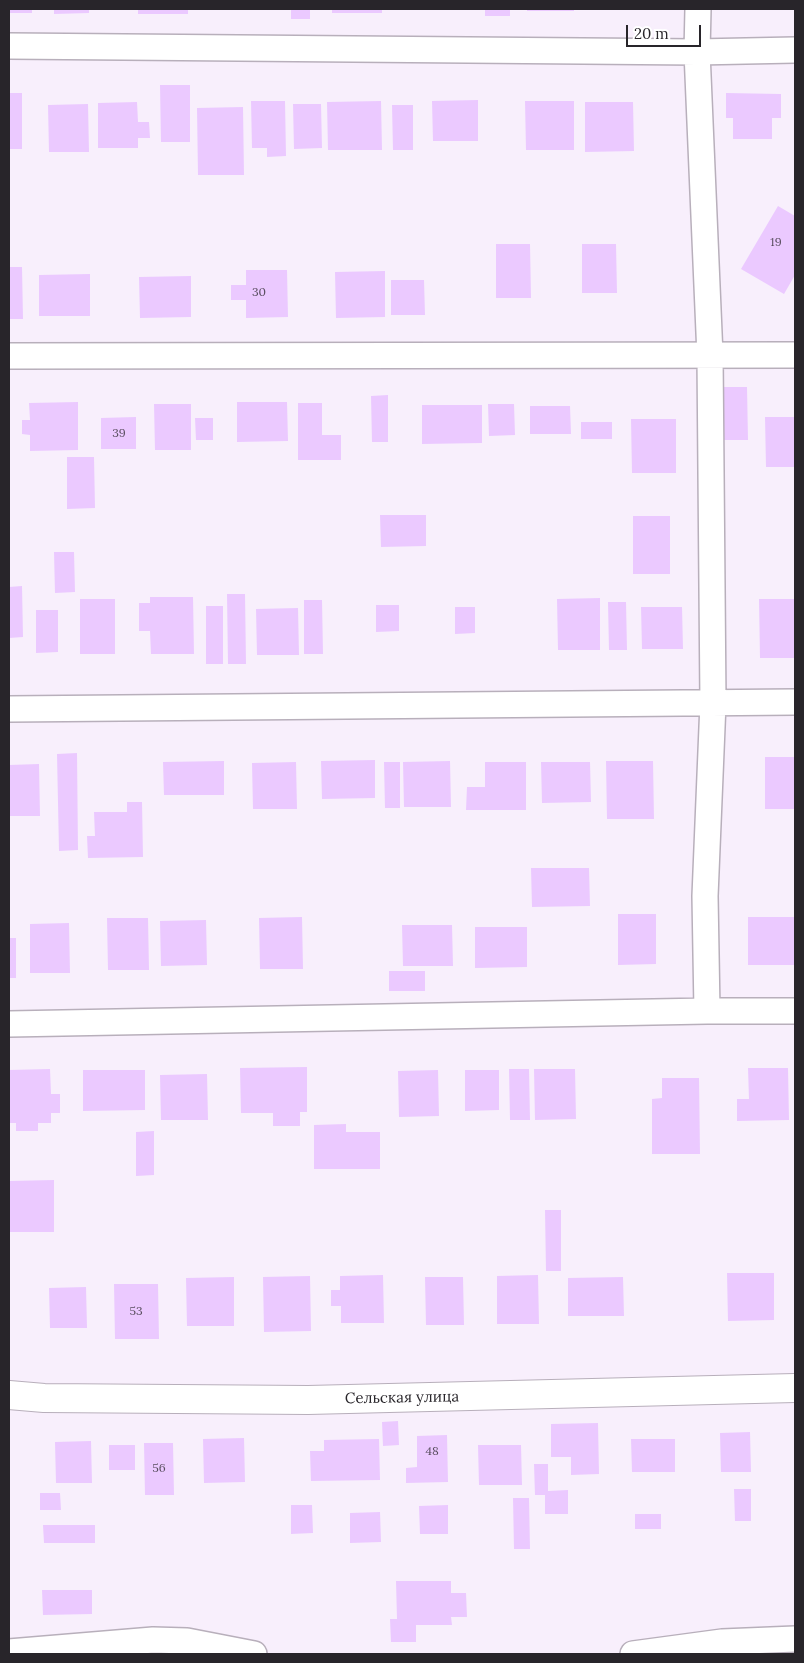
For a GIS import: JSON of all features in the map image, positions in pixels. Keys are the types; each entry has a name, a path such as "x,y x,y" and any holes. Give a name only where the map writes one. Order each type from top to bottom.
{"main road":[{"name":"Сельская улица","path":"9,1395 44,1398 308,1400 795,1388"}],"street":[{"path":"698,9 697,52 710,356 713,703 705,896 706,1011"},
{"path":"9,46 697,52 795,50"},
{"path":"9,356 795,355"},
{"path":"9,709 795,702"},
{"path":"9,1024 795,1011"},
{"path":"633,1654 722,1642 795,1639"},
{"path":"9,1652 153,1640 187,1641 254,1654"}],"building":[{"path":"9,9 32,9 32,13 9,13"},
{"path":"54,9 89,9 89,13 54,14"},
{"path":"138,9 188,9 188,14 138,14"},
{"path":"291,9 310,9 310,19 291,19"},
{"path":"332,9 382,9 382,13 332,13"},
{"path":"485,9 510,9 510,16 485,16"},
{"path":"527,9 574,9 574,11 527,11"},
{"path":"160,85 190,85 190,142 161,142"},
{"path":"9,93 22,93 22,149 9,149"},
{"path":"726,93 781,94 781,118 772,118 772,139 733,139 733,118 726,118"},
{"path":"478,100 478,141 433,141 432,101"},
{"path":"251,101 285,101 286,156 267,157 267,148 252,148"},
{"path":"381,101 382,150 328,150 327,102"},
{"path":"525,101 574,101 574,150 526,150"},
{"path":"137,102 138,122 149,122 150,138 138,138 138,148 98,148 98,103"},
{"path":"585,102 633,102 634,151 585,152"},
{"path":"88,104 89,152 49,152 48,105"},
{"path":"293,104 321,104 322,148 294,149"},
{"path":"392,105 413,105 413,150 393,150"},
{"path":"243,107 244,175 198,175 197,108"},
{"path":"778,206 795,216 795,275 784,294 741,269"},
{"path":"496,244 530,244 531,298 496,298"},
{"path":"582,244 616,244 617,293 582,293"},
{"path":"9,267 22,267 23,319 9,319"},
{"path":"246,270 287,270 288,317 246,318 246,300 231,300 231,285 246,285"},
{"path":"385,271 385,317 336,318 335,272"},
{"path":"90,274 90,316 39,316 39,275"},
{"path":"191,276 191,317 140,318 139,277"},
{"path":"391,280 424,280 425,315 391,315"},
{"path":"722,387 747,387 748,440 723,440"},
{"path":"388,395 388,442 372,442 371,396"},
{"path":"78,402 78,450 30,451 30,435 22,434 22,420 30,420 29,403"},
{"path":"237,402 287,402 288,441 237,442"},
{"path":"298,403 322,403 322,435 341,435 341,460 298,460"},
{"path":"154,404 191,404 191,450 155,450"},
{"path":"488,404 514,404 515,435 489,436"},
{"path":"422,405 482,405 482,443 422,444"},
{"path":"530,406 570,406 571,434 530,434"},
{"path":"136,417 136,449 101,449 101,418"},
{"path":"765,417 795,417 795,467 766,467"},
{"path":"195,418 213,418 213,440 196,440"},
{"path":"631,419 676,419 676,473 632,473"},
{"path":"581,422 612,422 612,439 581,439"},
{"path":"67,457 94,457 95,508 67,509"},
{"path":"380,515 426,515 426,546 381,547"},
{"path":"633,516 670,516 670,574 633,574"},
{"path":"54,552 74,552 75,592 55,593"},
{"path":"22,586 23,637 9,638 9,587"},
{"path":"227,594 245,594 246,664 228,664"},
{"path":"150,597 193,597 194,654 151,654 150,631 139,631 139,603 150,603"},
{"path":"600,598 600,650 558,650 557,599"},
{"path":"80,599 115,599 115,654 80,654"},
{"path":"759,599 795,599 795,658 760,658"},
{"path":"304,600 322,600 323,654 304,654"},
{"path":"608,602 626,602 627,650 609,650"},
{"path":"376,605 399,605 399,631 376,632"},
{"path":"206,606 223,606 223,664 206,664"},
{"path":"455,607 475,607 475,633 455,634"},
{"path":"641,607 682,607 683,649 642,649"},
{"path":"298,608 299,655 257,655 256,609"},
{"path":"36,610 58,610 58,652 36,653"},
{"path":"77,753 78,850 59,851 57,754"},
{"path":"765,757 795,757 795,809 765,809"},
{"path":"375,760 375,798 322,799 321,761"},
{"path":"224,761 224,795 164,795 163,762"},
{"path":"450,761 451,807 404,807 403,762"},
{"path":"606,761 653,761 654,819 607,819"},
{"path":"296,762 297,809 253,809 252,763"},
{"path":"384,762 400,762 400,808 385,808"},
{"path":"485,762 526,762 526,810 466,810 467,787 485,787"},
{"path":"541,762 590,762 591,802 542,803"},
{"path":"39,764 40,816 9,816 9,765"},
{"path":"127,802 142,802 143,857 88,858 87,836 95,836 94,812 127,812"},
{"path":"531,868 589,868 590,906 532,907"},
{"path":"618,914 656,914 656,964 618,965"},
{"path":"302,917 303,969 260,969 259,918"},
{"path":"748,917 795,917 795,965 748,965"},
{"path":"107,918 148,918 149,970 108,970"},
{"path":"206,920 207,965 161,966 160,921"},
{"path":"69,923 70,973 30,973 30,924"},
{"path":"402,925 452,925 453,966 403,966"},
{"path":"475,927 527,927 527,967 475,968"},
{"path":"9,938 16,938 16,978 9,978"},
{"path":"389,971 425,971 425,991 389,991"},
{"path":"307,1067 307,1112 300,1112 300,1126 273,1126 273,1113 241,1113 240,1068"},
{"path":"748,1068 788,1068 789,1120 737,1121 737,1099 749,1099"},
{"path":"50,1069 51,1094 60,1094 60,1113 51,1113 51,1123 38,1123 38,1131 16,1131 16,1123 9,1123 9,1070"},
{"path":"509,1069 529,1069 530,1120 510,1120"},
{"path":"534,1069 575,1069 576,1119 535,1120"},
{"path":"83,1070 145,1070 145,1110 83,1111"},
{"path":"438,1070 439,1116 399,1117 398,1071"},
{"path":"465,1070 499,1070 499,1110 465,1111"},
{"path":"207,1074 208,1120 161,1120 160,1075"},
{"path":"662,1078 699,1078 700,1154 652,1154 652,1099 662,1098"},
{"path":"346,1124 346,1132 380,1132 380,1169 314,1169 314,1125"},
{"path":"154,1131 154,1175 136,1176 136,1132"},
{"path":"54,1180 54,1232 9,1232 9,1181"},
{"path":"545,1210 561,1210 561,1271 546,1271"},
{"path":"727,1273 774,1273 774,1320 728,1321"},
{"path":"383,1275 384,1323 341,1323 341,1306 331,1306 331,1290 340,1290 340,1276"},
{"path":"538,1275 539,1324 497,1324 497,1276"},
{"path":"310,1276 311,1331 264,1332 263,1277"},
{"path":"234,1277 234,1326 187,1326 186,1278"},
{"path":"425,1277 463,1277 464,1325 426,1325"},
{"path":"623,1277 624,1316 568,1316 568,1278"},
{"path":"114,1284 158,1284 159,1339 115,1339"},
{"path":"86,1287 87,1328 50,1328 49,1288"},
{"path":"398,1421 399,1445 383,1446 382,1422"},
{"path":"598,1423 599,1474 571,1475 571,1457 551,1457 551,1424"},
{"path":"750,1432 751,1472 721,1472 720,1433"},
{"path":"447,1435 448,1482 406,1483 406,1468 417,1467 417,1436"},
{"path":"244,1438 245,1482 204,1483 203,1439"},
{"path":"379,1439 380,1480 311,1481 310,1451 324,1451 324,1440"},
{"path":"631,1439 675,1439 675,1472 632,1472"},
{"path":"91,1441 92,1483 56,1483 55,1442"},
{"path":"144,1443 173,1443 174,1495 145,1495"},
{"path":"109,1445 135,1445 135,1470 109,1470"},
{"path":"478,1445 521,1445 522,1485 479,1485"},
{"path":"534,1464 548,1464 548,1491 568,1490 568,1514 545,1514 545,1495 535,1495"},
{"path":"734,1489 751,1489 751,1521 735,1521"},
{"path":"40,1493 60,1493 61,1510 40,1510"},
{"path":"513,1498 529,1498 530,1549 514,1549"},
{"path":"291,1505 312,1505 313,1533 291,1534"},
{"path":"448,1505 448,1534 420,1534 419,1506"},
{"path":"380,1512 381,1542 350,1543 350,1513"},
{"path":"635,1514 661,1514 661,1529 635,1529"},
{"path":"43,1525 95,1525 95,1543 44,1543"},
{"path":"396,1581 451,1581 451,1593 466,1593 467,1617 451,1617 452,1625 416,1625 416,1642 391,1642 390,1619 397,1619"},
{"path":"42,1590 92,1590 92,1614 43,1615"}]}
